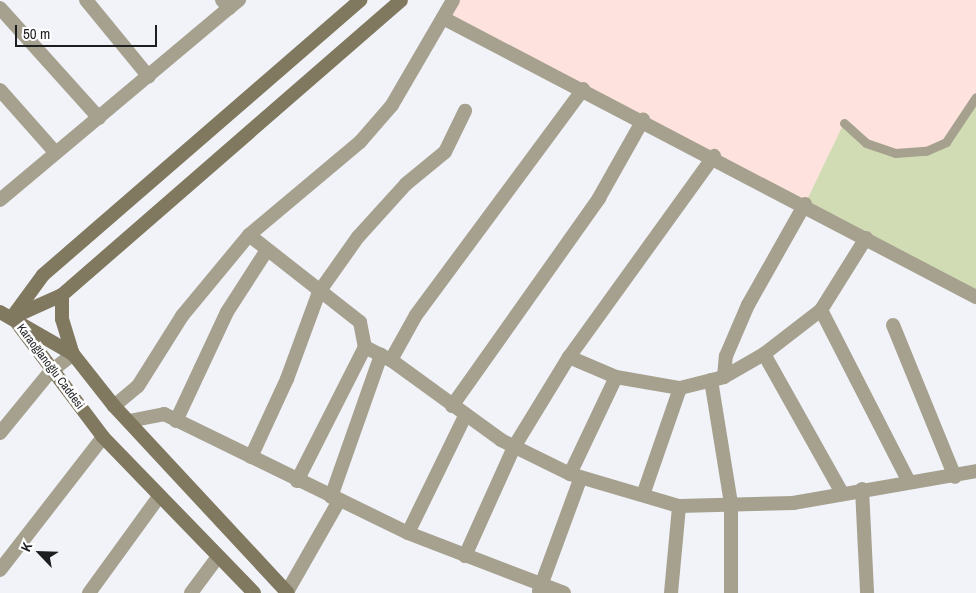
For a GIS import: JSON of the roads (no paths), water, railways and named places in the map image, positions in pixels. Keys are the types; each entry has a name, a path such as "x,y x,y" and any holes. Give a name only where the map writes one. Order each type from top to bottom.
{"main road":[{"path":"6,314 43,274 360,0"},
{"path":"6,314 62,295 401,0"},
{"path":"62,295 62,319 72,354"},
{"name":"Karaoğlanoğlu Caddesi","path":"6,314 72,354 114,406 287,593"},
{"name":"Karaoğlanoğlu Caddesi","path":"6,314 50,372 158,498 254,593"}],"street":[{"path":"86,0 149,77"},
{"path":"114,406 138,386 182,316 249,235 360,142 392,105 453,0"},
{"path":"0,200 149,77 230,3"},
{"path":"0,8 99,118"},
{"path":"444,18 714,156 976,297"},
{"path":"287,593 335,499 386,358 583,89"},
{"path":"0,90 56,153"},
{"path":"251,458 287,379 319,292 358,237 406,184 445,152 464,111"},
{"path":"452,406 600,198 643,120"},
{"path":"465,556 514,447 569,357 714,156"},
{"path":"731,593 732,504 717,378 748,305 805,204"},
{"path":"249,235 319,292 360,322 365,347 297,481"},
{"path":"569,357 616,377 680,388 717,378 764,354 821,310 866,238"},
{"path":"176,420 227,312 267,250"},
{"path":"821,310 908,480"},
{"path":"894,325 955,477"},
{"path":"365,347 386,358 465,416 514,447 576,476 679,506 793,503 908,480 955,477 976,471"},
{"path":"0,433 50,372 72,354"},
{"path":"764,354 842,493"},
{"path":"540,589 576,476 616,377"},
{"path":"643,495 680,388"},
{"path":"128,421 164,414 297,481 408,532 540,589 564,593"},
{"path":"408,532 465,416"},
{"path":"0,570 104,436"},
{"path":"862,489 867,593"},
{"path":"89,593 158,498"},
{"path":"671,593 679,506"},
{"path":"192,593 217,558"}],"lane":[{"path":"844,123 866,143 895,153 926,151 946,142 976,97"}]}
